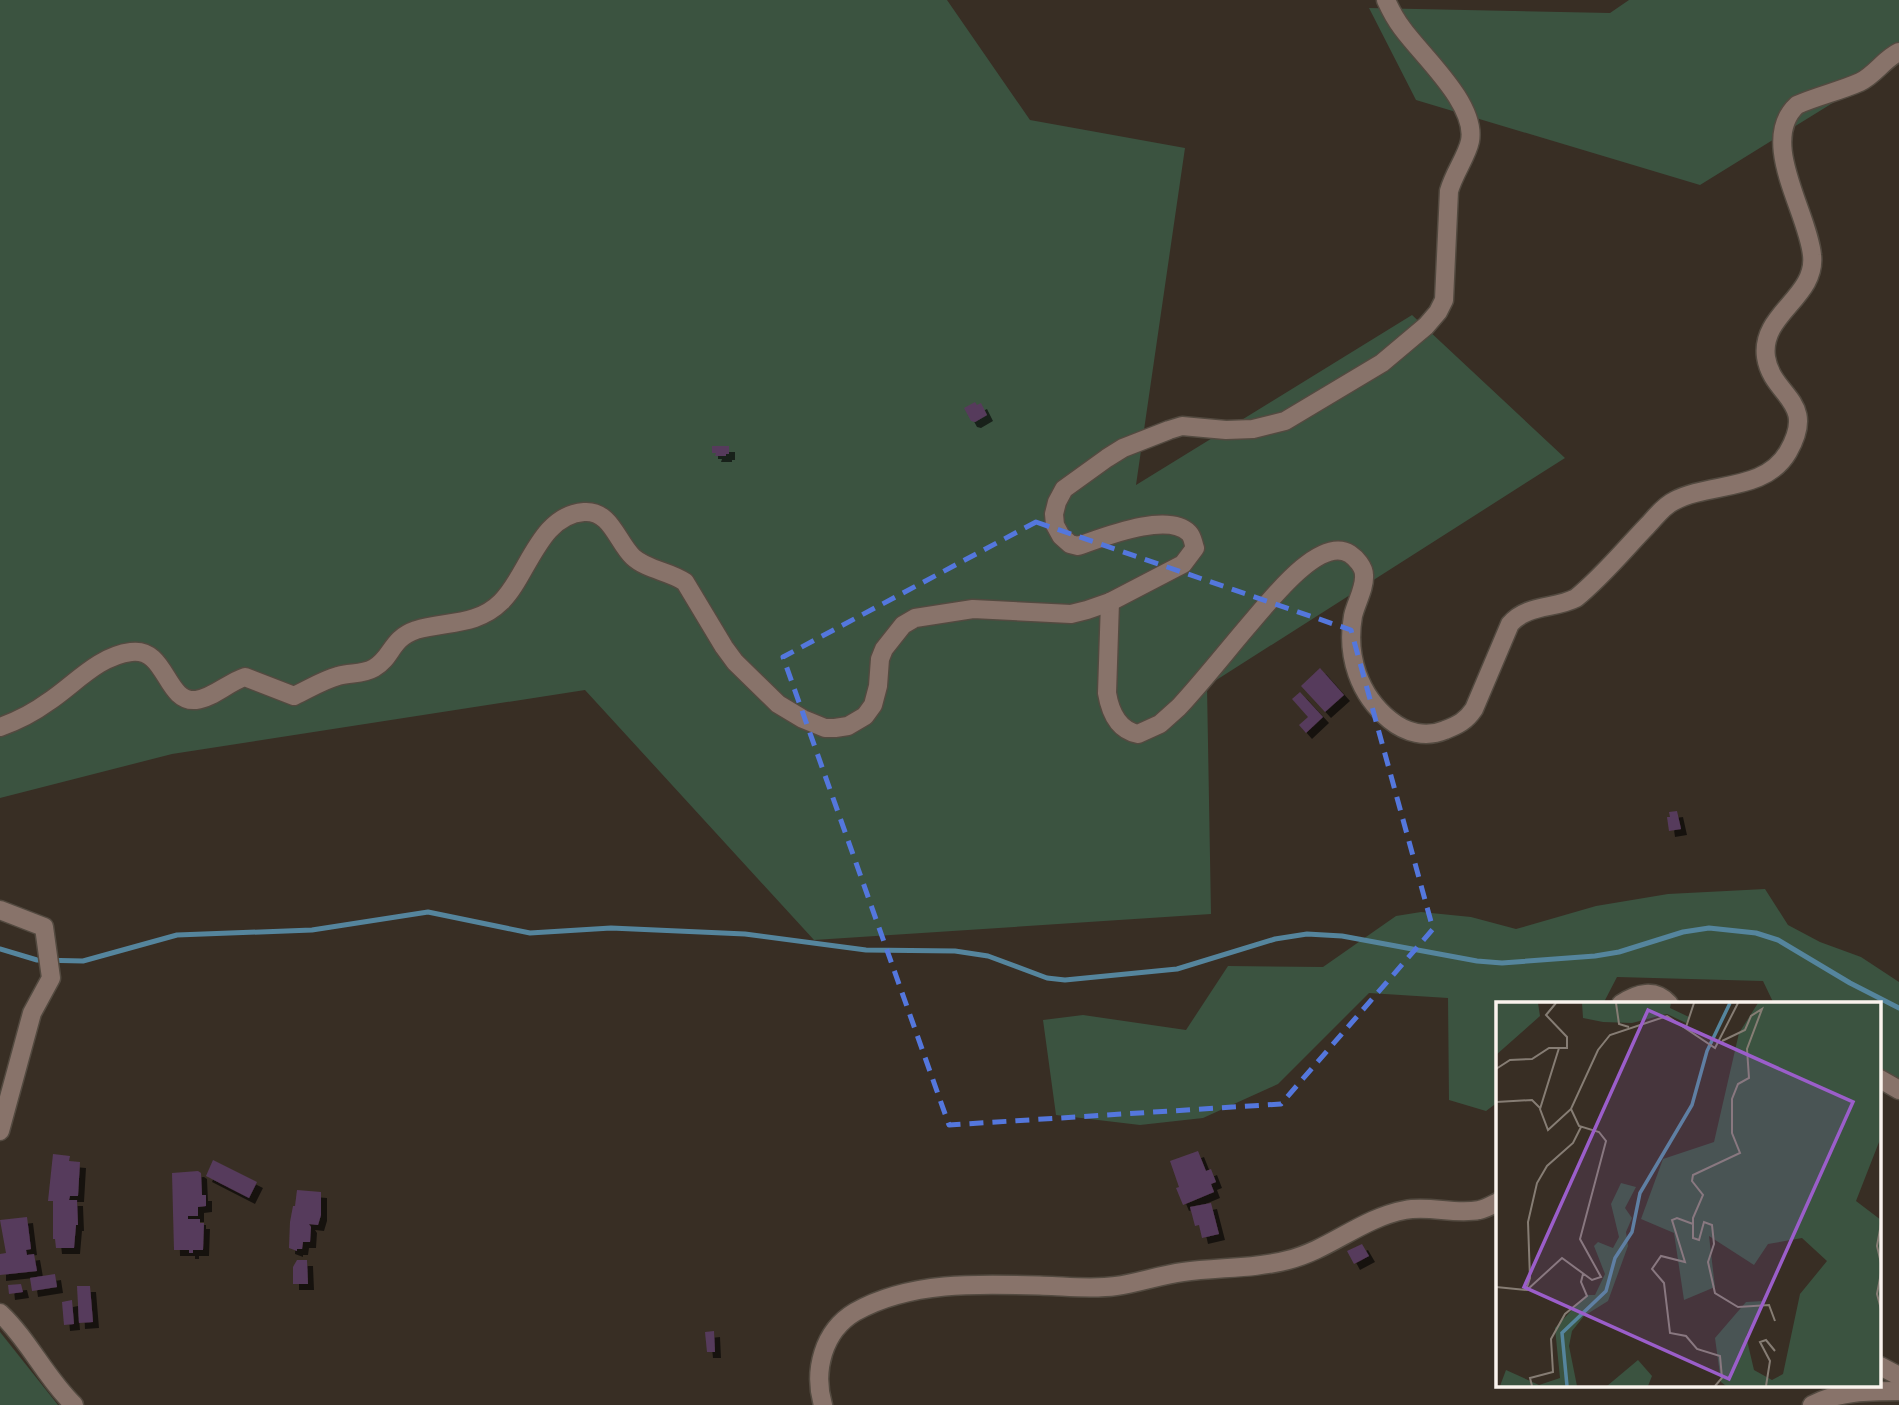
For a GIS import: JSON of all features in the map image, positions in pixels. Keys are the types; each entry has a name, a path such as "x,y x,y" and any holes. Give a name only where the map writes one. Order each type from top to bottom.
{"street":[{"path":"0,727 46,704 100,663 131,652 141,652 156,660 176,691 192,700 201,699 245,677 295,696 336,676 366,672 381,663 400,637 417,630 460,623 486,614 514,587 527,561 551,528 561,520 583,512 601,516 610,524 634,558 685,582 735,662 779,704 803,719 825,728 848,726 866,716 873,705 884,649 904,625 915,618 973,609 1071,614 1110,602 1183,564 1195,548 1192,538 1181,528 1138,526 1078,546 1070,544 1060,536 1055,525 1054,514 1064,489 1123,448 1182,426 1226,430 1252,429 1285,421 1382,363 1426,326 1444,300 1449,191 1453,175 1469,144 1469,126 1462,106 1452,90 1401,27 1386,0"},
{"path":"1110,602 1107,693 1109,707 1124,728 1138,734 1160,724 1179,707 1288,582 1313,559 1335,550 1346,551 1362,566 1364,575 1353,617 1353,650 1357,676 1371,703 1405,731 1420,734 1439,733 1466,720 1474,709 1510,624 1518,617 1535,608 1566,603 1576,598 1674,500 1756,478 1776,467 1787,454 1796,432 1796,410 1791,398 1769,368 1765,355 1770,334 1782,312 1809,280 1813,258 1811,244 1788,176 1782,139 1783,124 1797,105 1858,83 1891,55 1899,52"},
{"path":"0,910 44,927 51,978 32,1013 0,1131"},
{"path":"1625,1002 1647,993 1656,994 1666,1002"},
{"path":"1882,1080 1899,1090"},
{"path":"823,1405 818,1376 828,1340 853,1313 879,1301 926,1289 972,1286 1118,1286 1179,1272 1288,1261 1313,1252 1352,1230 1394,1213 1432,1208 1480,1210 1496,1203"},
{"path":"0,1313 15,1327 43,1369 74,1405"},
{"path":"1882,1367 1899,1376"},
{"path":"1812,1405 1828,1397 1868,1391 1899,1391"}],"highlighted area":[{"path":"1036,522 1351,630 1433,929 1281,1104 949,1125 783,657"}],"green space":[{"path":"0,0 947,0 1030,120 1185,148 1136,485 1412,315 1565,458 1207,686 1211,914 814,940 585,690 172,754 0,798"},
{"path":"1629,0 1899,0 1899,62 1700,185 1416,100 1369,8 1610,13"},
{"path":"1765,889 1788,925 1820,942 1861,957 1899,982 1899,1080 1882,1073 1882,1002 1773,1002 1763,981 1617,977 1604,1002 1496,1002 1496,1104 1486,1111 1449,1100 1448,998 1369,993 1278,1084 1203,1118 1140,1125 1056,1115 1043,1020 1083,1015 1186,1030 1228,966 1323,967 1396,916 1421,912 1471,917 1516,929 1596,906 1668,894"},
{"path":"0,1332 58,1405 0,1405"}],"building":[{"path":"975,402 977,405 981,403 987,415 975,422 971,421 964,408"},
{"path":"712,446 729,446 729,454 715,456"},
{"path":"1320,668 1344,695 1325,712 1301,686"},
{"path":"1300,692 1323,717 1306,733 1299,725 1308,717 1292,699"},
{"path":"1677,811 1681,829 1669,831 1669,812"},
{"path":"1198,1151 1206,1171 1211,1169 1216,1182 1211,1184 1214,1192 1183,1205 1170,1161"},
{"path":"53,1154 70,1156 69,1161 80,1162 78,1196 70,1196 69,1200 77,1200 78,1225 74,1248 56,1248 53,1239 53,1201 48,1201"},
{"path":"213,1160 257,1182 249,1198 206,1176"},
{"path":"172,1173 201,1173 202,1195 206,1195 206,1206 198,1207 198,1216 188,1216 188,1219 200,1219 200,1223 204,1223 203,1250 189,1253 189,1250 174,1250"},
{"path":"297,1190 321,1192 321,1215 318,1225 309,1224 310,1242 303,1242 302,1249 297,1251 289,1248 290,1222"},
{"path":"1211,1203 1219,1234 1202,1238 1199,1225 1195,1226 1190,1207"},
{"path":"27,1217 31,1249 26,1250 27,1255 34,1254 37,1271 0,1275 0,1254 6,1253 0,1220"},
{"path":"1362,1244 1369,1256 1354,1264 1347,1251"},
{"path":"297,1260 307,1260 308,1284 293,1284 293,1267"},
{"path":"55,1274 57,1287 32,1291 30,1278"},
{"path":"21,1284 23,1292 9,1294 8,1285"},
{"path":"77,1286 90,1286 93,1322 79,1323"},
{"path":"72,1300 74,1324 64,1325 62,1302"},
{"path":"714,1331 715,1352 707,1352 705,1332"}],"waterway":[{"path":"0,949 37,960 83,961 177,935 312,930 428,912 530,933 611,928 745,934 866,950 955,951 988,956 1047,978 1065,980 1177,969 1275,939 1307,934 1342,936 1477,961 1502,963 1619,952 1683,932 1709,928 1756,933 1778,940 1850,983 1899,1008"}]}
